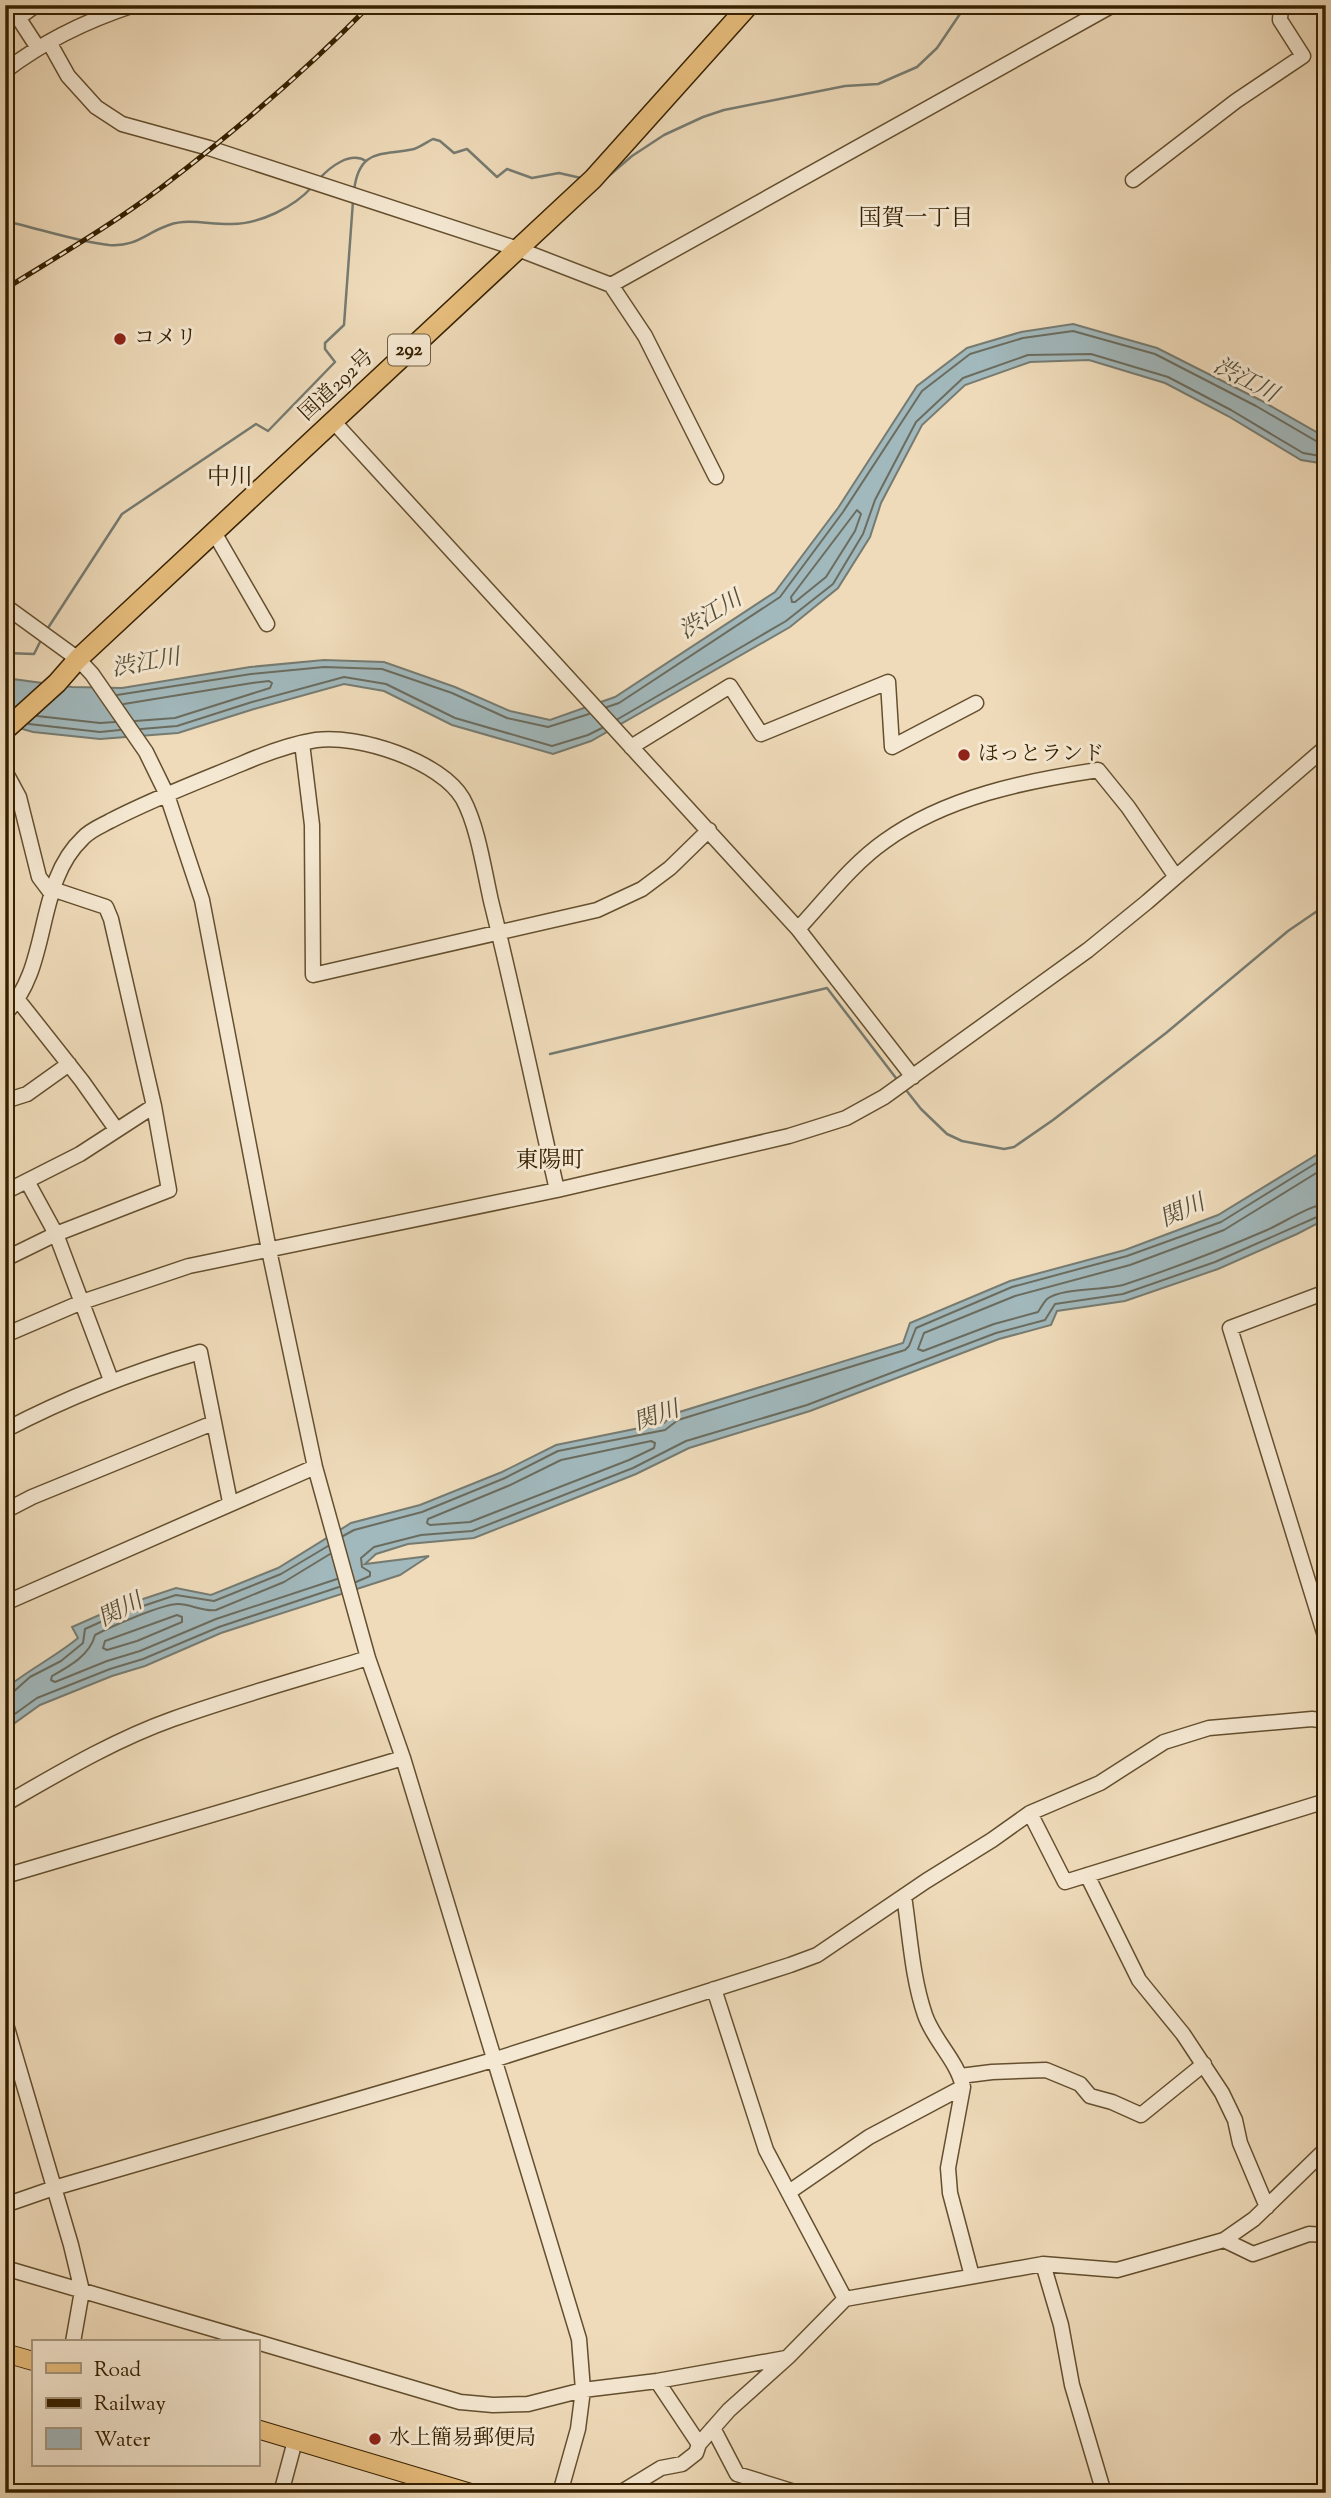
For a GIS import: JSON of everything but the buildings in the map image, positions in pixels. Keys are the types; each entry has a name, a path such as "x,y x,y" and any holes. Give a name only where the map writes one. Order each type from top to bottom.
{"highway":[{"name":"国道292号","path":"5,730 593,179 749,5"}],"main road":[{"path":"5,2353 32,2361"},
{"path":"259,2431 471,2493"}],"street":[{"path":"36,5 14,12 96,107 122,124 209,148 518,249 611,285 645,336 716,477"},
{"path":"5,71 44,45 98,17 134,5"},
{"path":"611,285 1113,5"},
{"path":"1133,180 1236,101 1303,56 1280,20 1280,5 1294,5"},
{"path":"333,421 799,929 912,1077"},
{"path":"215,534 267,624"},
{"path":"5,606 78,659 92,674 146,752 167,795 202,900 269,1250 316,1472 368,1658 403,1758 579,2339 583,2390 578,2429 560,2493"},
{"path":"631,747 730,686 761,734 888,682 892,747 976,703"},
{"path":"5,1014 18,1000 30,972 51,893 68,853 86,835 167,795 257,757 302,743 339,739 402,755 438,773 463,800 472,822 557,1190"},
{"path":"302,743 312,825 313,975 597,910 642,889 670,868 709,830"},
{"path":"5,1335 82,1302 190,1266 557,1190 789,1136 846,1118 884,1097 1088,950 1326,747"},
{"path":"799,929 859,862 885,841 920,821 957,803 1010,786 1098,770 1128,807 1176,877"},
{"path":"5,771 19,797 38,877 51,893"},
{"path":"5,1259 56,1234 169,1190 155,1106 111,919 106,907 58,891 51,893"},
{"path":"18,1000 116,1129"},
{"path":"5,1101 27,1094 69,1064"},
{"path":"5,1192 79,1154 155,1106"},
{"path":"27,1181 56,1234 111,1380"},
{"path":"1326,1292 1230,1328 1326,1639"},
{"path":"5,1430 111,1380 200,1352 230,1502"},
{"path":"5,1511 32,1497 213,1423"},
{"path":"5,1602 230,1502 316,1472"},
{"path":"5,1804 56,1774 131,1736 174,1719 368,1658"},
{"path":"5,2205 54,2188 493,2060 817,1955 1030,1813 1100,1783 1164,1742 1209,1728 1312,1719 1326,1721"},
{"path":"5,1876 403,1758"},
{"path":"1030,1813 1065,1882 1326,1801"},
{"path":"1087,1875 1139,1979 1222,2092 1267,2207"},
{"path":"904,1896 915,1974 925,2013 933,2033 961,2082 948,2168 950,2193 972,2276"},
{"path":"714,1989 766,2150 845,2299"},
{"path":"5,2021 82,2291 73,2340"},
{"path":"789,2192 869,2137 961,2082 992,2071 1046,2070 1080,2084 1090,2096 1141,2115 1204,2064"},
{"path":"620,2493 662,2468 682,2464 696,2453 699,2444 713,2428 845,2299 1043,2264 1117,2270 1224,2240 1267,2207 1326,2149"},
{"path":"1224,2240 1253,2254 1309,2234 1326,2235"},
{"path":"1043,2264 1061,2325 1072,2385 1104,2493"},
{"path":"5,2267 250,2340"},
{"path":"259,2343 460,2402 493,2405 528,2404 583,2390 657,2381 788,2357"},
{"path":"657,2381 699,2444"},
{"path":"713,2428 737,2474 798,2493"},
{"path":"281,2493 295,2441"}],"water":[{"path":"1073,324 1157,348 1326,435 1326,464 1301,460 1228,416 1165,383 1089,360 1030,362 965,385 922,425 881,503 870,537 838,588 790,627 591,741 553,754 452,725 384,691 344,684 178,733 100,739 33,732 5,724 5,678 72,687 122,688 250,667 324,660 384,662 455,687 510,711 550,720 615,697 775,592 838,508 917,386 967,348 1021,332"},
{"name":"関川","path":"1326,1149 1326,1219 1218,1269 1125,1301 1057,1311 1051,1325 999,1339 810,1411 689,1448 636,1474 474,1538 408,1544 376,1554 365,1564 429,1556 400,1575 221,1633 145,1666 112,1676 40,1705 5,1730 5,1689 78,1638 72,1627 113,1609 176,1588 211,1595 278,1568 351,1523 420,1505 502,1472 556,1445 664,1423 673,1414 903,1343 910,1323 1010,1281 1125,1250 1218,1215"}],"waterway":[{"path":"605,179 632,156 664,135 703,117 724,110 845,86 878,84 917,67 937,48 966,5"},
{"path":"354,191 361,167 367,160 374,156 414,149 433,139 440,141 454,153 467,149 497,177 507,169 532,178 559,173 581,178"},
{"path":"319,179 334,165 347,159 360,158 366,161"},
{"path":"5,221 84,241 119,245 134,242 177,223 232,224 265,218 296,201 312,187"},
{"path":"46,631 122,514 256,424 268,431 335,362 325,349 325,343 344,325 353,201"},
{"path":"5,653 34,654 41,640"},
{"path":"906,1090 947,1134 962,1141 1004,1149 1014,1147 1166,1033 1288,931 1326,905"},
{"path":"550,1054 827,988 899,1082"}],"railway":[{"path":"5,289 124,214 189,166 295,77 370,5"}],"place":[{"name":"コメリ","path":"120,339"},
{"name":"ほっとランド","path":"964,755"},
{"name":"水上簡易郵便局","path":"375,2439"}],"district":[{"name":"国賀一丁目","path":"916,219"},
{"name":"中川","path":"230,478"},
{"name":"東陽町","path":"550,1161"}],"water label":[{"name":"渋江川","path":"1245,381"},
{"name":"渋江川","path":"711,616"},
{"name":"渋江川","path":"146,664"}]}
